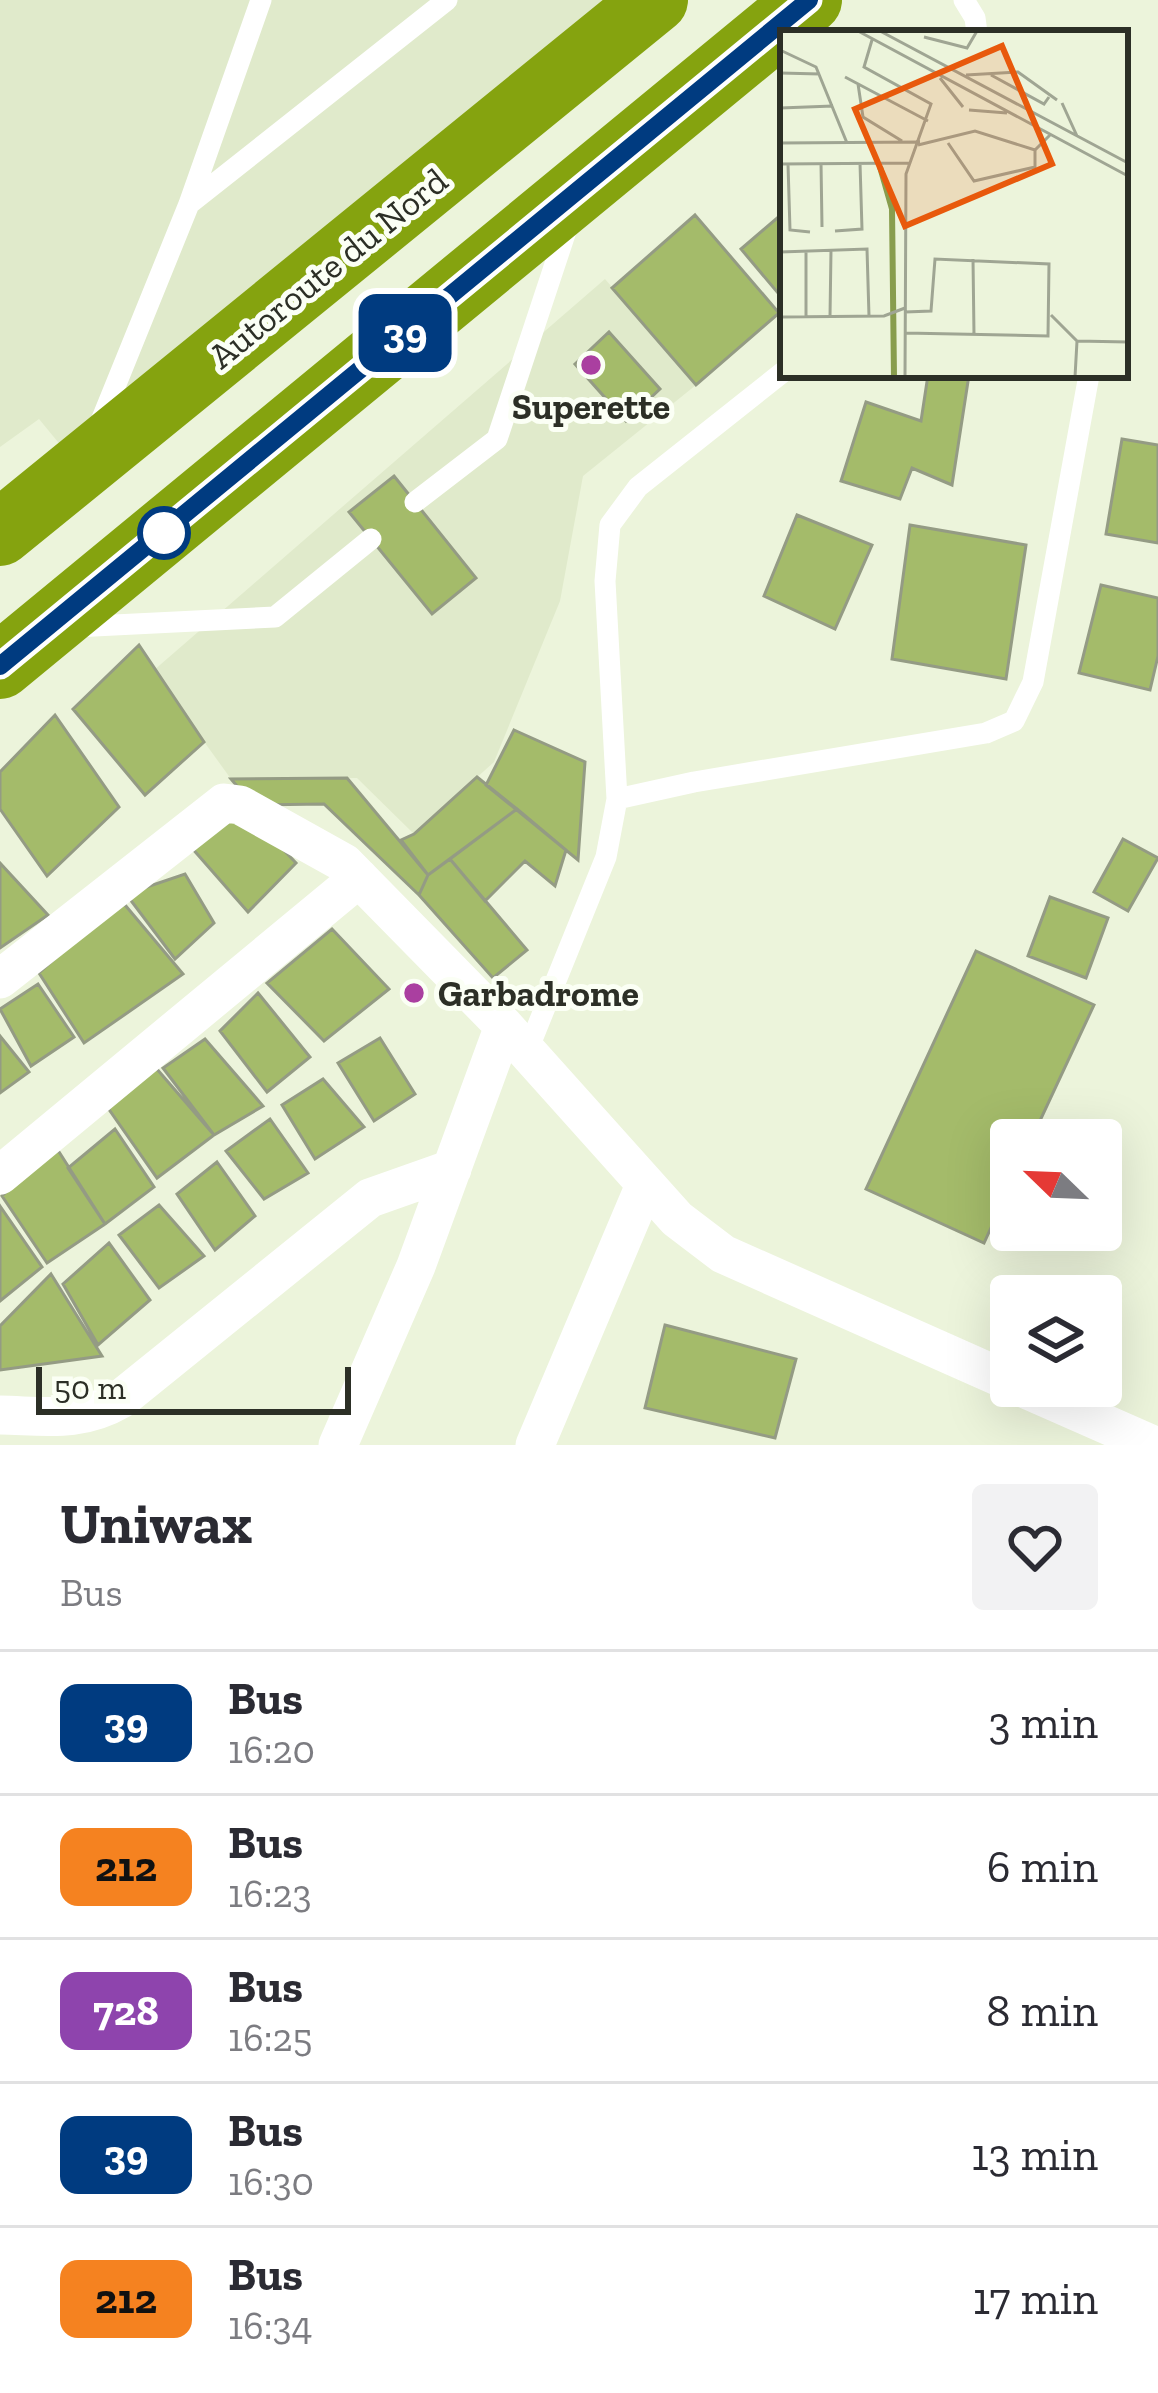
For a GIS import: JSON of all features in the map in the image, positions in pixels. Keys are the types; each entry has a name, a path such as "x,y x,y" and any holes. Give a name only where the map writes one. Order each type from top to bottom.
{"highway":[{"name":"Autoroute du Nord","path":"0,533 655,0"},
{"path":"25,647 809,0"}],"street":[{"path":"0,979 224,803 240,805 344,862 516,1039 677,1219 723,1254 990,1373"},
{"path":"0,1175 359,878"},
{"path":"338,1445 416,1266 452,1169 516,1039"},
{"path":"0,1414 96,1414 121,1399 370,1198 452,1169"},
{"path":"535,1445 645,1185"},
{"path":"1067,1407 1153,1445"}],"lane":[{"path":"81,470 189,204 260,0"},
{"path":"189,204 447,0"},
{"path":"964,0 976,30"},
{"path":"416,502 497,439 581,187"},
{"path":"516,1039 606,857 617,799 605,580 610,525 638,487 780,374"},
{"path":"617,799 986,733 1014,722 1033,682 1088,378"},
{"path":"25,647 275,617 371,539"}],"shaded area":[{"path":"0,0 655,0 81,470 39,419 0,447"},
{"path":"605,279 696,385 583,476 560,601 494,762 414,834 357,778 231,779 153,671"}],"building":[{"path":"695,215 779,313 696,385 612,288"},
{"path":"780,216 780,295 741,249"},
{"path":"609,332 660,389 626,421 575,364"},
{"path":"928,378 969,378 952,485 912,468 900,499 841,481 866,402 921,421"},
{"path":"1122,439 1158,445 1158,543 1106,534"},
{"path":"394,476 476,578 432,614 349,512"},
{"path":"797,515 872,545 835,629 764,596"},
{"path":"910,525 1026,545 1006,679 892,659"},
{"path":"1101,585 1158,598 1158,656 1150,690 1079,673"},
{"path":"139,645 204,742 145,795 73,709"},
{"path":"55,715 119,807 47,876 0,809 0,772"},
{"path":"514,730 585,762 578,860 486,785"},
{"path":"477,777 517,809 428,875 401,840 414,834"},
{"path":"347,778 428,875 419,895 324,804 253,805 231,779"},
{"path":"245,809 296,863 248,912 191,847"},
{"path":"517,809 566,850 555,886 525,861 485,901 450,859"},
{"path":"1123,839 1158,858 1128,911 1094,892"},
{"path":"450,859 527,950 493,978 419,895 428,875"},
{"path":"0,863 48,915 0,948"},
{"path":"185,874 214,923 175,959 126,894"},
{"path":"1050,897 1108,918 1086,978 1028,956"},
{"path":"120,899 183,974 84,1043 39,973"},
{"path":"332,929 389,989 324,1041 267,983"},
{"path":"976,951 1094,1005 1041,1119 990,1119 990,1230 984,1243 866,1189"},
{"path":"38,984 74,1037 31,1066 0,1009"},
{"path":"258,993 310,1057 267,1092 220,1031"},
{"path":"0,1036 29,1072 0,1093"},
{"path":"380,1038 415,1094 374,1121 338,1063"},
{"path":"205,1039 263,1106 214,1135 163,1068"},
{"path":"156,1068 214,1135 157,1178 108,1108"},
{"path":"323,1079 364,1127 315,1159 282,1105"},
{"path":"270,1119 308,1173 264,1199 226,1151"},
{"path":"115,1129 154,1187 105,1224 68,1168"},
{"path":"54,1144 105,1224 47,1263 2,1196"},
{"path":"217,1162 255,1216 215,1250 177,1194"},
{"path":"159,1205 204,1256 159,1288 119,1235"},
{"path":"0,1206 42,1267 0,1301"},
{"path":"109,1243 150,1300 98,1345 63,1284"},
{"path":"51,1274 102,1356 0,1370 0,1326"},
{"path":"665,1325 796,1359 775,1438 645,1408"}],"bus line":[{"name":"39","path":"0,666 809,0"}],"place":[{"name":"Superette","path":"591,365"},
{"name":"Garbadrome","path":"414,993"}]}
